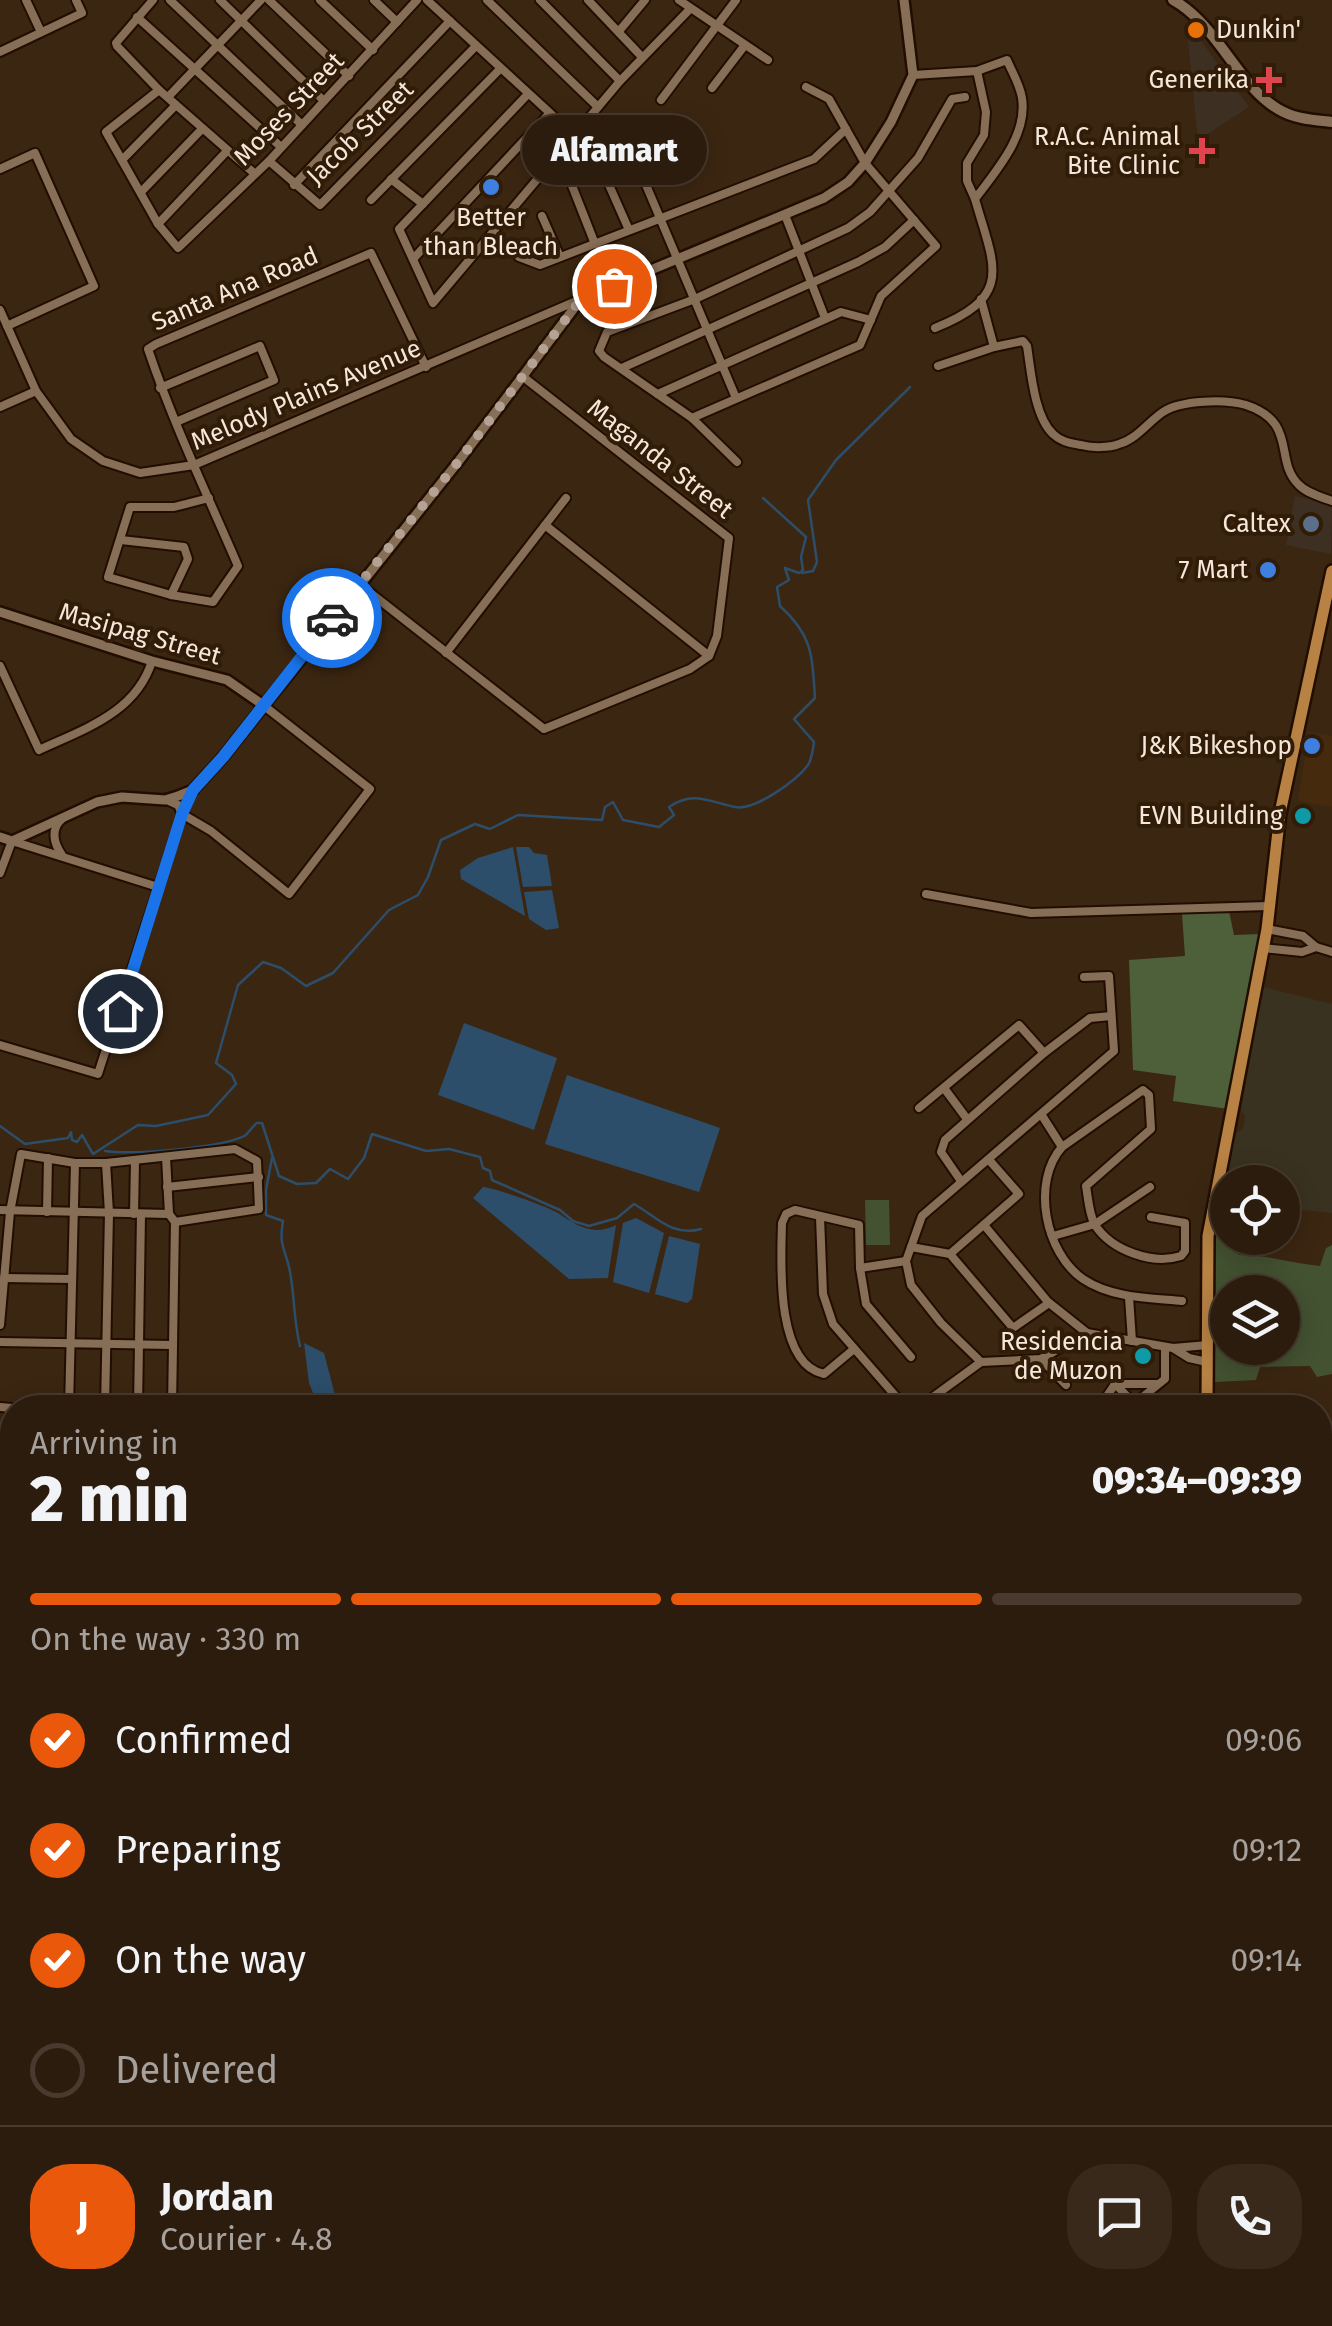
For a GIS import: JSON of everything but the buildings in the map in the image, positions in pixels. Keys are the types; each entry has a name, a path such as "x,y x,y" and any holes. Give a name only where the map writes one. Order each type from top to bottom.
{"main road":[{"path":"1173,0 1199,19 1270,104 1290,115 1332,122"},
{"path":"1207,1395 1208,1236 1267,929 1280,813 1332,570"}],"street":[{"path":"26,0 40,32"},
{"path":"0,52 82,13 76,0"},
{"path":"153,0 116,42 159,90 256,174"},
{"path":"170,0 302,125"},
{"path":"220,0 324,101"},
{"path":"168,97 261,0"},
{"path":"270,0 350,76"},
{"path":"320,0 373,50"},
{"path":"374,0 397,22"},
{"name":"Moses Street","path":"158,224 174,246 185,243 350,76 417,0"},
{"path":"427,0 575,136"},
{"path":"487,0 598,106"},
{"path":"540,0 620,81"},
{"path":"620,30 644,0"},
{"path":"679,0 768,60"},
{"path":"661,100 736,0"},
{"path":"0,1044 98,1074 193,790 458,462 581,299 824,198 848,182 891,122 914,75 904,0"},
{"path":"594,2 642,57"},
{"path":"528,94 400,229 433,303 598,106 690,9"},
{"path":"137,16 281,147"},
{"path":"294,185 450,22"},
{"path":"712,88 745,44"},
{"name":"Jacob Street","path":"268,161 320,204 476,46"},
{"path":"914,75 977,71 1007,60 1022,96 1022,121 994,173 974,198"},
{"path":"371,200 500,69"},
{"path":"935,328 981,299 992,287 993,264 967,180 971,152 984,135 986,112 977,71"},
{"path":"692,418 860,345 881,296 936,246 864,163 830,99 806,88"},
{"path":"159,90 106,132 158,224 227,150"},
{"path":"737,462 692,418 599,351 607,332 694,299 848,228 890,192 918,158 952,99 965,96"},
{"path":"122,160 176,105"},
{"path":"413,259 549,114"},
{"path":"622,128 736,398"},
{"path":"141,192 202,130"},
{"path":"519,256 540,265 814,159 846,130"},
{"path":"594,151 628,230"},
{"path":"0,169 35,153 94,286 7,326"},
{"path":"391,179 423,204"},
{"path":"571,182 594,244"},
{"path":"785,214 825,318"},
{"path":"542,216 560,257"},
{"path":"622,368 812,284 884,247 914,220"},
{"name":"Santa Ana Road","path":"120,540 108,577 172,595 213,602 238,566 160,388 148,349 371,253 426,367"},
{"name":"Melody Plains Avenue","path":"0,310 36,391 71,438 103,460 140,473 194,465 581,299"},
{"path":"981,299 994,346"},
{"path":"658,394 841,312 871,320"},
{"path":"938,366 994,346 1023,341 1041,413 1051,433 1066,442 1090,447 1120,444 1178,405 1240,403 1276,425 1283,436 1290,472 1298,484 1332,501"},
{"path":"160,388 260,346 274,380 176,422"},
{"name":"Maganda Street","path":"522,376 729,538 717,636 709,656"},
{"path":"0,391 3,406 36,391"},
{"path":"172,595 188,559 184,547 120,540 130,507 174,507 209,498"},
{"path":"446,653 566,498"},
{"path":"358,584 544,729 677,674 709,656 545,525"},
{"name":"Masipag Street","path":"0,612 152,662 227,680 263,705"},
{"path":"0,666 39,750 114,714 138,691 152,662"},
{"path":"0,873 12,841 69,814 113,798 166,800 178,805 182,814 211,831 289,894 370,789 263,705"},
{"path":"166,800 193,790"},
{"path":"62,855 55,845 54,832 58,822 69,814"},
{"path":"0,837 158,887"},
{"path":"926,894 1031,914 1268,906"},
{"path":"1267,929 1303,936 1316,947 1332,952"},
{"path":"1263,948 1302,952 1316,947"},
{"path":"981,1362 911,1285 906,1261 922,1216 1114,1051 1109,976 1084,977"},
{"path":"961,1181 941,1152 944,1140 1090,1018 1112,1016"},
{"path":"918,1108 1019,1025 1044,1053"},
{"path":"944,1088 968,1119"},
{"path":"1151,1217 1185,1222 1185,1251 1181,1256 1145,1260 1113,1241 1095,1224 1086,1186 1150,1130 1149,1095 1144,1090 1062,1148 1055,1156 1043,1197 1060,1252 1084,1280 1129,1297 1182,1301"},
{"path":"1041,1114 1062,1148"},
{"path":"0,1210 10,1212 110,1212 172,1218 260,1208 257,1161 235,1149 106,1163 75,1163 22,1154 10,1212 0,1326"},
{"path":"166,1156 172,1218 172,1395"},
{"path":"46,1212 48,1158"},
{"path":"990,1160 1019,1194 1043,1197"},
{"path":"134,1161 138,1214 138,1395"},
{"path":"69,1395 75,1163"},
{"path":"105,1395 110,1212 106,1163"},
{"path":"167,1187 259,1178"},
{"path":"1053,1236 1095,1224 1150,1187"},
{"path":"950,1254 1019,1194"},
{"path":"854,1349 824,1374 805,1367 790,1336 781,1281 782,1223 786,1214 795,1210 859,1225 866,1304 911,1357"},
{"path":"820,1217 823,1294 833,1324 895,1395"},
{"path":"984,1225 1049,1303 1087,1333 1169,1347 1208,1344"},
{"path":"911,1246 950,1254 1013,1328 1049,1303"},
{"path":"860,1268 906,1261"},
{"path":"4,1278 72,1279"},
{"path":"1129,1297 1132,1341"},
{"path":"936,1395 981,1362 1041,1360 1087,1333"},
{"path":"0,1342 172,1346"},
{"path":"1169,1347 1189,1358 1208,1362"},
{"path":"1147,1395 1165,1379 1169,1347"},
{"path":"1041,1360 1066,1385"},
{"path":"1115,1384 1157,1384"},
{"path":"1115,1384 1127,1395"},
{"path":"1107,1395 1115,1384"}],"shaded area":[{"path":"1186,20 1249,107 1198,140"},
{"name":"Caltex","path":"1295,496 1332,504 1331,554 1286,545"},
{"path":"1309,732 1332,736 1332,807 1298,801"},
{"path":"1263,987 1332,1004 1332,1213 1300,1210 1300,1165 1229,1165 1236,1133 1243,1129 1245,1116 1241,1110"}],"green space":[{"path":"1229,911 1234,935 1260,934 1228,1109 1173,1101 1176,1076 1133,1070 1129,960 1185,956 1182,914"},
{"path":"865,1200 889,1200 890,1245 866,1245"},
{"path":"1332,1245 1332,1374 1317,1377 1310,1366 1260,1367 1256,1380 1215,1382 1215,1365 1300,1365 1300,1275 1215,1275 1215,1255 1260,1256 1320,1266 1326,1248"}],"water":[{"path":"513,847 525,916 461,879 460,870 478,858"},
{"path":"516,847 529,847 534,853 547,855 552,886 523,887"},
{"path":"552,890 559,928 546,930 529,919 524,892"},
{"path":"464,1023 557,1058 534,1130 438,1095"},
{"path":"567,1075 720,1128 699,1192 545,1144"},
{"path":"483,1187 543,1206 585,1228 600,1230 616,1225 608,1278 569,1279 473,1198"},
{"path":"636,1218 664,1233 649,1293 613,1282 623,1223"},
{"path":"669,1236 700,1244 692,1299 687,1303 655,1294"},
{"path":"304,1343 324,1353 335,1395 314,1395"}],"waterway":[{"path":"802,573 813,571 817,562 808,500 836,460 910,387"},
{"path":"0,1126 25,1144 68,1138 71,1132 72,1140 77,1142 82,1135 93,1154 138,1125 156,1126 208,1115 236,1084 232,1075 216,1063 238,985 263,962 281,968 306,986 333,973 389,910 418,895 441,840 475,824 490,829 518,815 602,820 605,807 613,802 623,820 659,827 674,815 669,807 686,799 743,807 775,793 795,778 808,765 813,751 814,742 794,719 815,698 813,670 805,637 780,606 777,587 789,580 785,568 799,573 803,570 801,557 806,537 763,498"},
{"path":"105,1151 155,1151 218,1144 246,1135 256,1123 262,1123 279,1176 297,1184 316,1183 330,1169 348,1179 364,1158 372,1134 426,1151 449,1149 480,1157 492,1180 589,1226 617,1218 634,1204 673,1228 701,1229"},
{"path":"272,1158 266,1215 283,1221 282,1240 300,1346"}],"way so far":[{"path":"332,618 458,462 581,299 614,286"}],"place":[{"name":"Dunkin'","path":"1196,30"},
{"name":"Generika","path":"1269,80"},
{"name":"R.A.C. Animal Bite Clinic","path":"1202,151"},
{"name":"Better than Bleach","path":"491,187"},
{"name":"Alfamart","path":"614,286"},
{"name":"Caltex","path":"1311,524"},
{"name":"7 Mart","path":"1268,570"},
{"name":"J&K Bikeshop","path":"1312,746"},
{"name":"EVN Building","path":"1303,816"},
{"name":"Residencia de Muzon","path":"1143,1356"}],"route":[{"path":"120,1011 193,790 332,618"}]}
